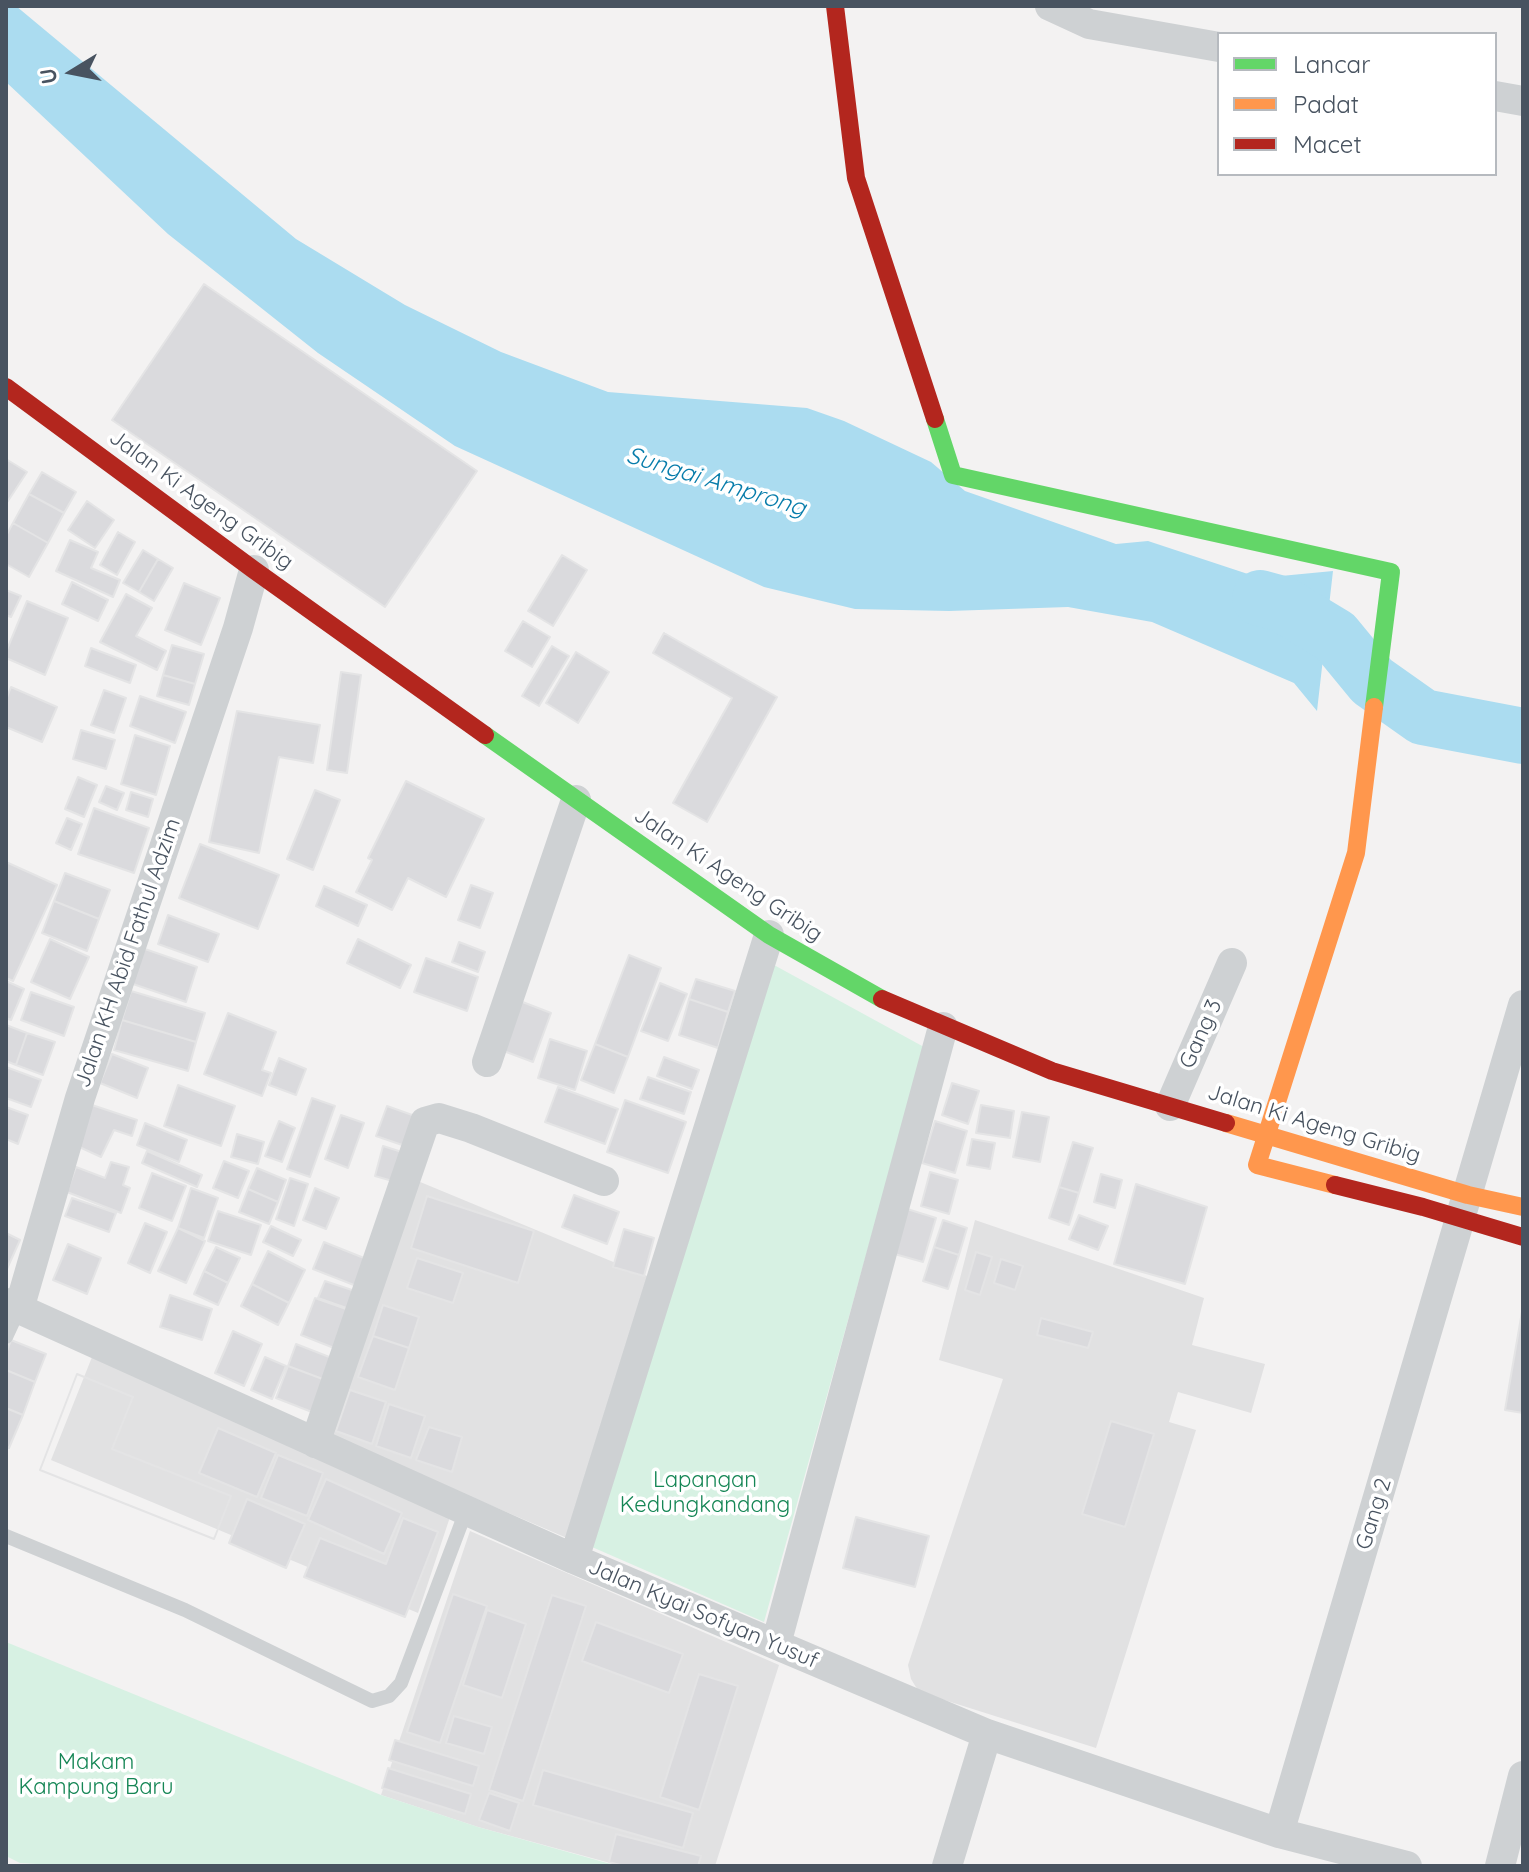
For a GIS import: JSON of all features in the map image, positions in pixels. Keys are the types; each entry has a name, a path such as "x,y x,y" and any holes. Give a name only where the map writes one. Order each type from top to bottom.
{"street":[{"path":"835,6 856,178 953,475 1391,572 1356,853 1257,1165 1423,1207 1523,1237"},
{"path":"1050,6 1089,24 1217,47"},
{"path":"1497,96 1523,101"},
{"name":"Jalan Ki Ageng Gribig","path":"6,387 254,570 576,800 769,935 879,998 1052,1071 1468,1195 1523,1207"},
{"name":"Jalan KH Abid Fathul Adzim","path":"12,1306 238,628 254,570"},
{"path":"487,1062 576,800"},
{"path":"574,1559 769,935"},
{"name":"Gang 3","path":"1170,1106 1232,963"},
{"name":"Gang 2","path":"1279,1833 1523,1005"},
{"path":"776,1644 943,1027"},
{"path":"315,1443 425,1122 439,1118 471,1128 604,1181"},
{"name":"Jalan Kyai Sofyan Yusuf","path":"12,1306 574,1559 987,1734 1279,1833 1407,1866"},
{"path":"947,1866 987,1734"},
{"path":"1500,1866 1523,1776"}],"lane":[{"name":"Jalan KH Abid Fathul Adzim","path":"6,1337 12,1306"},
{"path":"6,1536 185,1610 372,1701 389,1696 401,1683 466,1511"}],"shaded area":[{"path":"413,1179 652,1278 574,1541 329,1436"},
{"path":"975,1220 1204,1298 1192,1345 1265,1364 1251,1413 1178,1392 1169,1422 1196,1430 1096,1748 919,1692 911,1679 908,1665 1003,1379 939,1360"},
{"path":"92,1357 452,1511 418,1613 51,1460"},
{"path":"470,1531 779,1665 715,1866 621,1866 478,1827 381,1795"}],"green space":[{"name":"Lapangan Kedungkandang","path":"774,965 924,1047 764,1622 592,1547"},
{"name":"Makam Kampung Baru","path":"6,1642 381,1795 478,1827 618,1866 71,1866 20,1863 6,1856"}],"water":[{"path":"6,6 16,6 296,239 405,305 501,352 608,392 807,408 844,421 931,462 965,491 1116,544 1148,541 1260,578 1333,571 1317,711 1294,683 1152,622 1068,607 949,611 855,609 764,587 455,446 318,353 168,234 6,82"}],"building":[{"path":"204,284 477,471 385,607 112,420"},
{"path":"6,459 27,472 6,504"},
{"path":"42,472 76,492 64,513 29,494"},
{"path":"29,494 64,513 48,543 13,523"},
{"path":"87,501 114,520 95,548 68,530"},
{"path":"13,523 48,543 29,577 6,564 6,536"},
{"path":"118,532 135,542 117,575 100,565"},
{"path":"70,540 98,552 91,568 120,580 113,597 56,571"},
{"path":"143,550 158,559 139,592 123,583"},
{"path":"562,555 587,570 553,626 528,611"},
{"path":"158,559 173,568 154,601 139,592"},
{"path":"72,582 108,600 98,621 62,604"},
{"path":"184,583 220,598 201,645 165,630"},
{"path":"6,590 21,596 11,617 6,615"},
{"path":"126,594 152,608 136,636 166,651 157,670 100,642"},
{"path":"27,601 68,618 45,675 6,658"},
{"path":"523,621 550,637 532,667 505,651"},
{"path":"664,633 777,697 707,822 673,803 732,698 653,653"},
{"path":"172,645 204,654 195,684 163,675"},
{"path":"552,646 569,656 539,706 522,696"},
{"path":"91,648 136,665 130,683 85,666"},
{"path":"576,652 609,672 578,723 546,703"},
{"path":"341,672 361,675 347,773 327,770"},
{"path":"163,675 195,684 189,705 157,696"},
{"path":"11,687 57,707 42,742 6,727 6,700"},
{"path":"104,690 126,698 114,733 91,725"},
{"path":"140,696 186,712 175,743 130,726"},
{"path":"237,711 320,725 313,763 279,757 259,853 209,842"},
{"path":"81,730 115,740 106,769 73,759"},
{"path":"135,735 170,746 156,795 121,784"},
{"path":"78,777 97,785 84,817 65,809"},
{"path":"406,781 484,819 446,897 408,878 392,910 356,892 372,860 368,858"},
{"path":"106,786 124,793 117,810 99,802"},
{"path":"315,790 340,800 313,870 287,859"},
{"path":"131,792 153,799 148,817 126,810"},
{"path":"94,808 149,828 134,873 78,854"},
{"path":"67,818 82,824 71,850 56,843"},
{"path":"200,844 279,875 258,929 179,898"},
{"path":"6,862 57,885 13,981 6,978"},
{"path":"65,873 110,890 99,919 54,901"},
{"path":"471,885 493,893 480,928 458,920"},
{"path":"324,886 367,905 358,926 316,906"},
{"path":"54,901 99,919 87,951 42,933"},
{"path":"168,915 219,934 208,962 158,944"},
{"path":"50,939 89,957 70,999 31,982"},
{"path":"358,939 411,965 400,988 347,963"},
{"path":"459,942 485,952 478,972 452,962"},
{"path":"142,948 197,967 186,1002 130,983"},
{"path":"629,955 661,968 628,1057 595,1044"},
{"path":"426,958 478,977 467,1011 414,992"},
{"path":"696,979 735,991 728,1012 689,999"},
{"path":"6,981 24,989 11,1020 6,1018"},
{"path":"660,983 687,994 668,1041 641,1031"},
{"path":"131,991 205,1013 196,1042 122,1020"},
{"path":"31,992 74,1007 64,1036 21,1020"},
{"path":"689,999 728,1012 718,1048 679,1035"},
{"path":"520,1001 551,1013 533,1062 501,1050"},
{"path":"228,1013 276,1032 262,1070 271,1073 262,1096 204,1074"},
{"path":"122,1020 196,1042 188,1071 114,1050"},
{"path":"6,1025 27,1033 16,1065 6,1061"},
{"path":"27,1033 55,1042 43,1075 16,1065"},
{"path":"550,1039 587,1051 575,1090 538,1078"},
{"path":"595,1044 628,1057 614,1093 581,1080"},
{"path":"112,1054 148,1068 137,1098 100,1083"},
{"path":"664,1057 699,1070 692,1089 657,1076"},
{"path":"279,1058 306,1069 296,1095 269,1085"},
{"path":"6,1067 41,1080 31,1107 6,1098"},
{"path":"648,1077 691,1092 684,1114 640,1099"},
{"path":"952,1083 979,1091 968,1124 942,1115"},
{"path":"178,1085 235,1106 221,1146 164,1126"},
{"path":"558,1087 618,1109 605,1144 545,1122"},
{"path":"312,1098 335,1106 310,1177 287,1169"},
{"path":"625,1100 686,1122 668,1173 607,1152"},
{"path":"92,1105 137,1120 132,1136 114,1130 101,1157 75,1145"},
{"path":"981,1105 1014,1111 1010,1138 976,1133"},
{"path":"387,1106 415,1116 405,1146 376,1136"},
{"path":"6,1107 28,1115 18,1144 6,1139"},
{"path":"1022,1112 1049,1117 1040,1162 1013,1157"},
{"path":"341,1115 364,1123 348,1168 325,1159"},
{"path":"279,1121 295,1128 282,1162 265,1156"},
{"path":"935,1121 967,1131 955,1173 922,1163"},
{"path":"145,1123 187,1140 179,1162 137,1145"},
{"path":"237,1134 264,1142 258,1164 231,1157"},
{"path":"972,1139 995,1143 990,1169 967,1165"},
{"path":"1073,1142 1093,1148 1079,1193 1059,1187"},
{"path":"383,1146 405,1153 396,1182 375,1176"},
{"path":"147,1151 202,1175 197,1187 142,1163"},
{"path":"224,1161 249,1171 238,1198 213,1188"},
{"path":"111,1162 129,1167 123,1185 130,1188 121,1213 67,1192 76,1167 105,1178"},
{"path":"257,1168 286,1180 278,1202 248,1189"},
{"path":"930,1172 958,1180 949,1214 921,1206"},
{"path":"152,1173 186,1186 172,1221 139,1208"},
{"path":"1101,1174 1122,1180 1115,1208 1094,1202"},
{"path":"290,1178 308,1184 294,1226 276,1219"},
{"path":"1136,1184 1207,1207 1185,1284 1114,1264"},
{"path":"1059,1187 1079,1193 1069,1225 1049,1218"},
{"path":"191,1188 218,1198 204,1238 178,1228"},
{"path":"315,1188 339,1198 326,1229 303,1220"},
{"path":"248,1189 278,1202 269,1224 239,1212"},
{"path":"574,1195 619,1212 607,1244 562,1227"},
{"path":"427,1196 534,1231 518,1283 411,1248"},
{"path":"72,1198 116,1213 109,1232 65,1216"},
{"path":"904,1208 936,1218 923,1262 891,1253"},
{"path":"218,1211 261,1225 251,1255 208,1241"},
{"path":"1079,1215 1108,1226 1098,1250 1069,1239"},
{"path":"943,1220 967,1228 959,1255 934,1247"},
{"path":"145,1223 167,1232 150,1273 128,1263"},
{"path":"271,1226 301,1240 293,1256 263,1242"},
{"path":"178,1228 205,1241 186,1283 158,1271"},
{"path":"624,1229 654,1238 644,1276 613,1267"},
{"path":"6,1233 20,1240 6,1271"},
{"path":"324,1242 369,1260 359,1287 313,1269"},
{"path":"68,1244 101,1258 87,1294 53,1280"},
{"path":"216,1247 240,1258 228,1283 204,1271"},
{"path":"934,1247 959,1255 948,1289 923,1281"},
{"path":"268,1251 305,1270 289,1303 252,1284"},
{"path":"976,1252 992,1257 980,1295 965,1290"},
{"path":"417,1258 463,1273 453,1303 407,1288"},
{"path":"1001,1259 1023,1266 1015,1290 994,1283"},
{"path":"204,1271 228,1283 218,1305 194,1294"},
{"path":"325,1281 358,1292 352,1310 318,1298"},
{"path":"252,1284 289,1303 278,1325 241,1306"},
{"path":"170,1295 212,1309 202,1340 160,1327"},
{"path":"315,1298 349,1310 334,1348 301,1335"},
{"path":"383,1305 419,1317 409,1348 373,1336"},
{"path":"1523,1306 1523,1413 1505,1410"},
{"path":"1041,1318 1093,1332 1088,1348 1037,1335"},
{"path":"233,1331 262,1344 244,1386 215,1373"},
{"path":"373,1336 409,1348 395,1390 358,1377"},
{"path":"11,1340 46,1354 35,1382 6,1370 6,1354"},
{"path":"296,1344 337,1360 328,1381 288,1366"},
{"path":"265,1357 286,1366 272,1399 251,1390"},
{"path":"288,1366 328,1381 317,1414 276,1398"},
{"path":"6,1370 35,1382 23,1415 6,1408"},
{"path":"77,1374 133,1397 112,1449 231,1496 214,1539 40,1470"},
{"path":"77,1374 133,1397 112,1449 231,1496 214,1539 40,1470"},
{"path":"350,1390 386,1402 372,1444 336,1431"},
{"path":"389,1404 425,1416 411,1458 376,1446"},
{"path":"6,1408 23,1415 9,1448 6,1447"},
{"path":"1111,1421 1154,1434 1125,1527 1082,1514"},
{"path":"429,1427 462,1437 452,1472 416,1460"},
{"path":"218,1428 276,1453 257,1497 199,1473"},
{"path":"278,1455 323,1473 307,1516 261,1498"},
{"path":"326,1479 402,1513 384,1554 308,1520"},
{"path":"247,1499 305,1524 286,1568 229,1543"},
{"path":"856,1517 929,1536 915,1587 843,1568"},
{"path":"403,1518 438,1532 405,1617 304,1577 320,1538 386,1564"},
{"path":"453,1594 487,1606 440,1743 407,1732"},
{"path":"552,1595 586,1606 523,1801 489,1790"},
{"path":"487,1610 526,1624 502,1698 463,1685"},
{"path":"596,1622 683,1654 669,1693 582,1661"},
{"path":"699,1674 738,1686 699,1810 660,1797"},
{"path":"454,1716 492,1727 484,1754 446,1743"},
{"path":"395,1740 479,1766 473,1786 389,1760"},
{"path":"388,1768 471,1794 465,1814 382,1788"},
{"path":"543,1770 693,1813 683,1848 533,1805"},
{"path":"489,1793 519,1803 510,1831 479,1820"},
{"path":"616,1834 701,1856 698,1866 624,1866 609,1862"}],"waterway":[{"name":"Sungai Amprong","path":"1260,598 1282,604 1335,636 1372,681 1423,717 1523,736"}],"traffic: fast":[{"path":"935,419 953,475 1391,572 1374,707"},
{"path":"485,735 769,935 882,999"}],"traffic: slow":[{"path":"1335,1185 1257,1165 1356,853 1374,707"},
{"path":"1226,1123 1468,1195 1523,1207"}],"traffic: jam":[{"path":"835,6 856,178 935,419"},
{"path":"6,387 485,735"},
{"path":"882,999 1052,1071 1226,1123"},
{"path":"1335,1185 1523,1237"}]}
